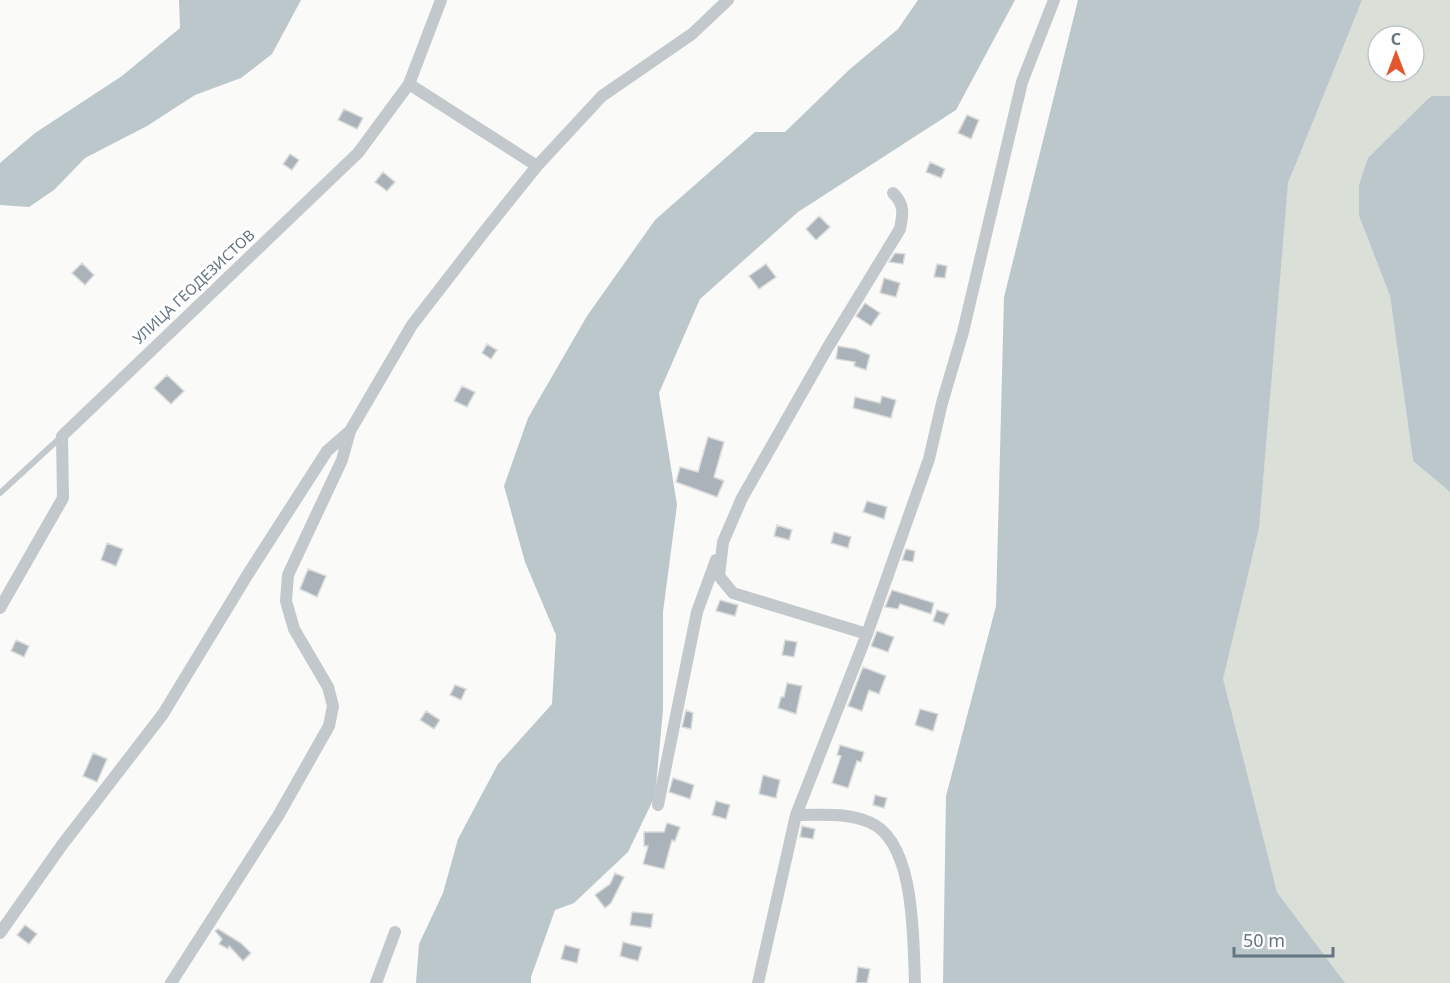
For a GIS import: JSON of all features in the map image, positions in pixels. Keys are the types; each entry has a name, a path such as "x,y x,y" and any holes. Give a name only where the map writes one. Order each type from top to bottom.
{"street":[{"name":"УЛИЦА ГЕОДЕЗИСТОВ","path":"62,436 358,153 409,84 441,0"},
{"path":"171,983 278,816 329,726 333,706 328,687 294,629 286,601 288,575 342,460 350,431 412,325 537,166 602,96 692,34 728,0"},
{"path":"758,983 796,815 867,634 929,459 963,332 1022,82 1054,0"},
{"path":"409,84 537,166"},
{"path":"658,805 697,612 723,542 748,488 828,347 900,229 902,202 893,194"},
{"path":"0,933 62,845 163,714 310,476 327,451 350,431"},
{"path":"0,608 63,498 62,436"},
{"path":"723,542 719,576 733,593 867,634"},
{"path":"796,815 845,814 871,822 888,834 898,853 912,908 915,983"},
{"path":"376,983 395,932"}],"lane":[{"path":"0,493 62,436"}],"shaded area":[{"path":"179,0 301,0 272,54 241,78 195,95 147,126 85,158 54,190 29,207 0,205 0,163 35,133 122,76 180,28"},
{"path":"918,0 1015,0 956,110 798,212 700,299 659,393 677,505 663,612 663,710 655,796 628,852 574,903 555,910 531,977 531,983 416,983 419,944 443,893 458,839 498,764 552,704 556,635 525,562 504,486 528,418 587,316 655,220 755,132 785,132 850,69 898,29"},
{"path":"1078,0 1362,0 1288,183 1259,528 1223,679 1277,892 1345,983 943,983 946,796 996,606 1004,297"},
{"path":"1362,0 1450,0 1450,96 1430,96 1359,216 1390,296 1413,461 1450,492 1450,983 1344,983 1277,892 1199,603 1288,183 1337,56"},
{"path":"1431,96 1450,96 1450,492 1413,461 1390,296 1359,216 1359,185 1368,158"}],"building":[{"path":"344,109 363,118 357,129 338,120"},
{"path":"967,115 979,120 971,139 958,133"},
{"path":"290,154 299,160 292,170 283,164"},
{"path":"930,162 945,169 941,178 926,172"},
{"path":"383,172 395,182 387,191 375,182"},
{"path":"819,216 830,227 816,240 806,229"},
{"path":"895,253 905,254 903,264 889,262"},
{"path":"82,263 94,275 85,285 72,273"},
{"path":"766,264 776,277 759,289 749,276"},
{"path":"937,264 947,266 945,278 934,277"},
{"path":"884,278 900,283 896,297 880,293"},
{"path":"865,303 880,313 871,326 856,316"},
{"path":"487,344 497,350 491,359 482,353"},
{"path":"838,346 856,349 870,355 866,370 854,366 855,362 836,359"},
{"path":"167,375 184,391 171,404 154,388"},
{"path":"462,386 475,392 467,407 454,401"},
{"path":"882,396 896,400 891,418 853,408 855,397 880,403"},
{"path":"708,437 724,442 714,477 724,481 717,497 676,482 680,467 698,472"},
{"path":"867,501 887,507 884,519 863,512"},
{"path":"777,525 792,530 789,540 774,536"},
{"path":"834,532 851,537 848,548 831,543"},
{"path":"107,543 123,549 116,566 101,560"},
{"path":"906,549 915,551 913,562 902,560"},
{"path":"308,569 326,576 317,597 300,589"},
{"path":"892,590 934,603 931,614 900,604 898,609 885,607"},
{"path":"720,600 738,605 735,616 716,611"},
{"path":"937,610 949,614 944,625 933,621"},
{"path":"877,631 894,637 888,652 871,646"},
{"path":"16,640 29,646 24,657 11,651"},
{"path":"785,640 797,642 794,657 782,655"},
{"path":"863,667 886,676 879,694 869,690 862,711 848,706"},
{"path":"787,683 802,686 796,714 778,708 781,697 784,697"},
{"path":"455,685 466,689 461,700 450,695"},
{"path":"920,709 938,714 933,731 915,725"},
{"path":"686,710 693,713 691,729 682,727"},
{"path":"426,711 440,720 434,729 420,720"},
{"path":"840,745 864,752 861,762 857,761 848,788 832,783 841,756 837,755"},
{"path":"93,753 107,759 97,782 83,776"},
{"path":"763,775 780,780 776,798 759,794"},
{"path":"673,778 694,785 690,799 669,792"},
{"path":"875,795 887,798 884,808 873,805"},
{"path":"716,801 730,805 726,819 712,815"},
{"path":"667,823 680,827 675,841 672,840 664,869 643,864 648,846 644,846 644,832 664,832"},
{"path":"802,826 815,829 813,839 800,837"},
{"path":"615,873 624,877 611,903 605,908 595,895 610,884"},
{"path":"632,912 653,914 651,928 630,925"},
{"path":"25,925 37,934 29,944 17,935"},
{"path":"218,929 241,943 251,953 243,961 229,946 228,949 219,944 222,939 215,931"},
{"path":"623,942 642,947 638,961 620,956"},
{"path":"565,945 580,949 577,963 561,959"},
{"path":"858,967 870,969 867,983 856,983"}]}
